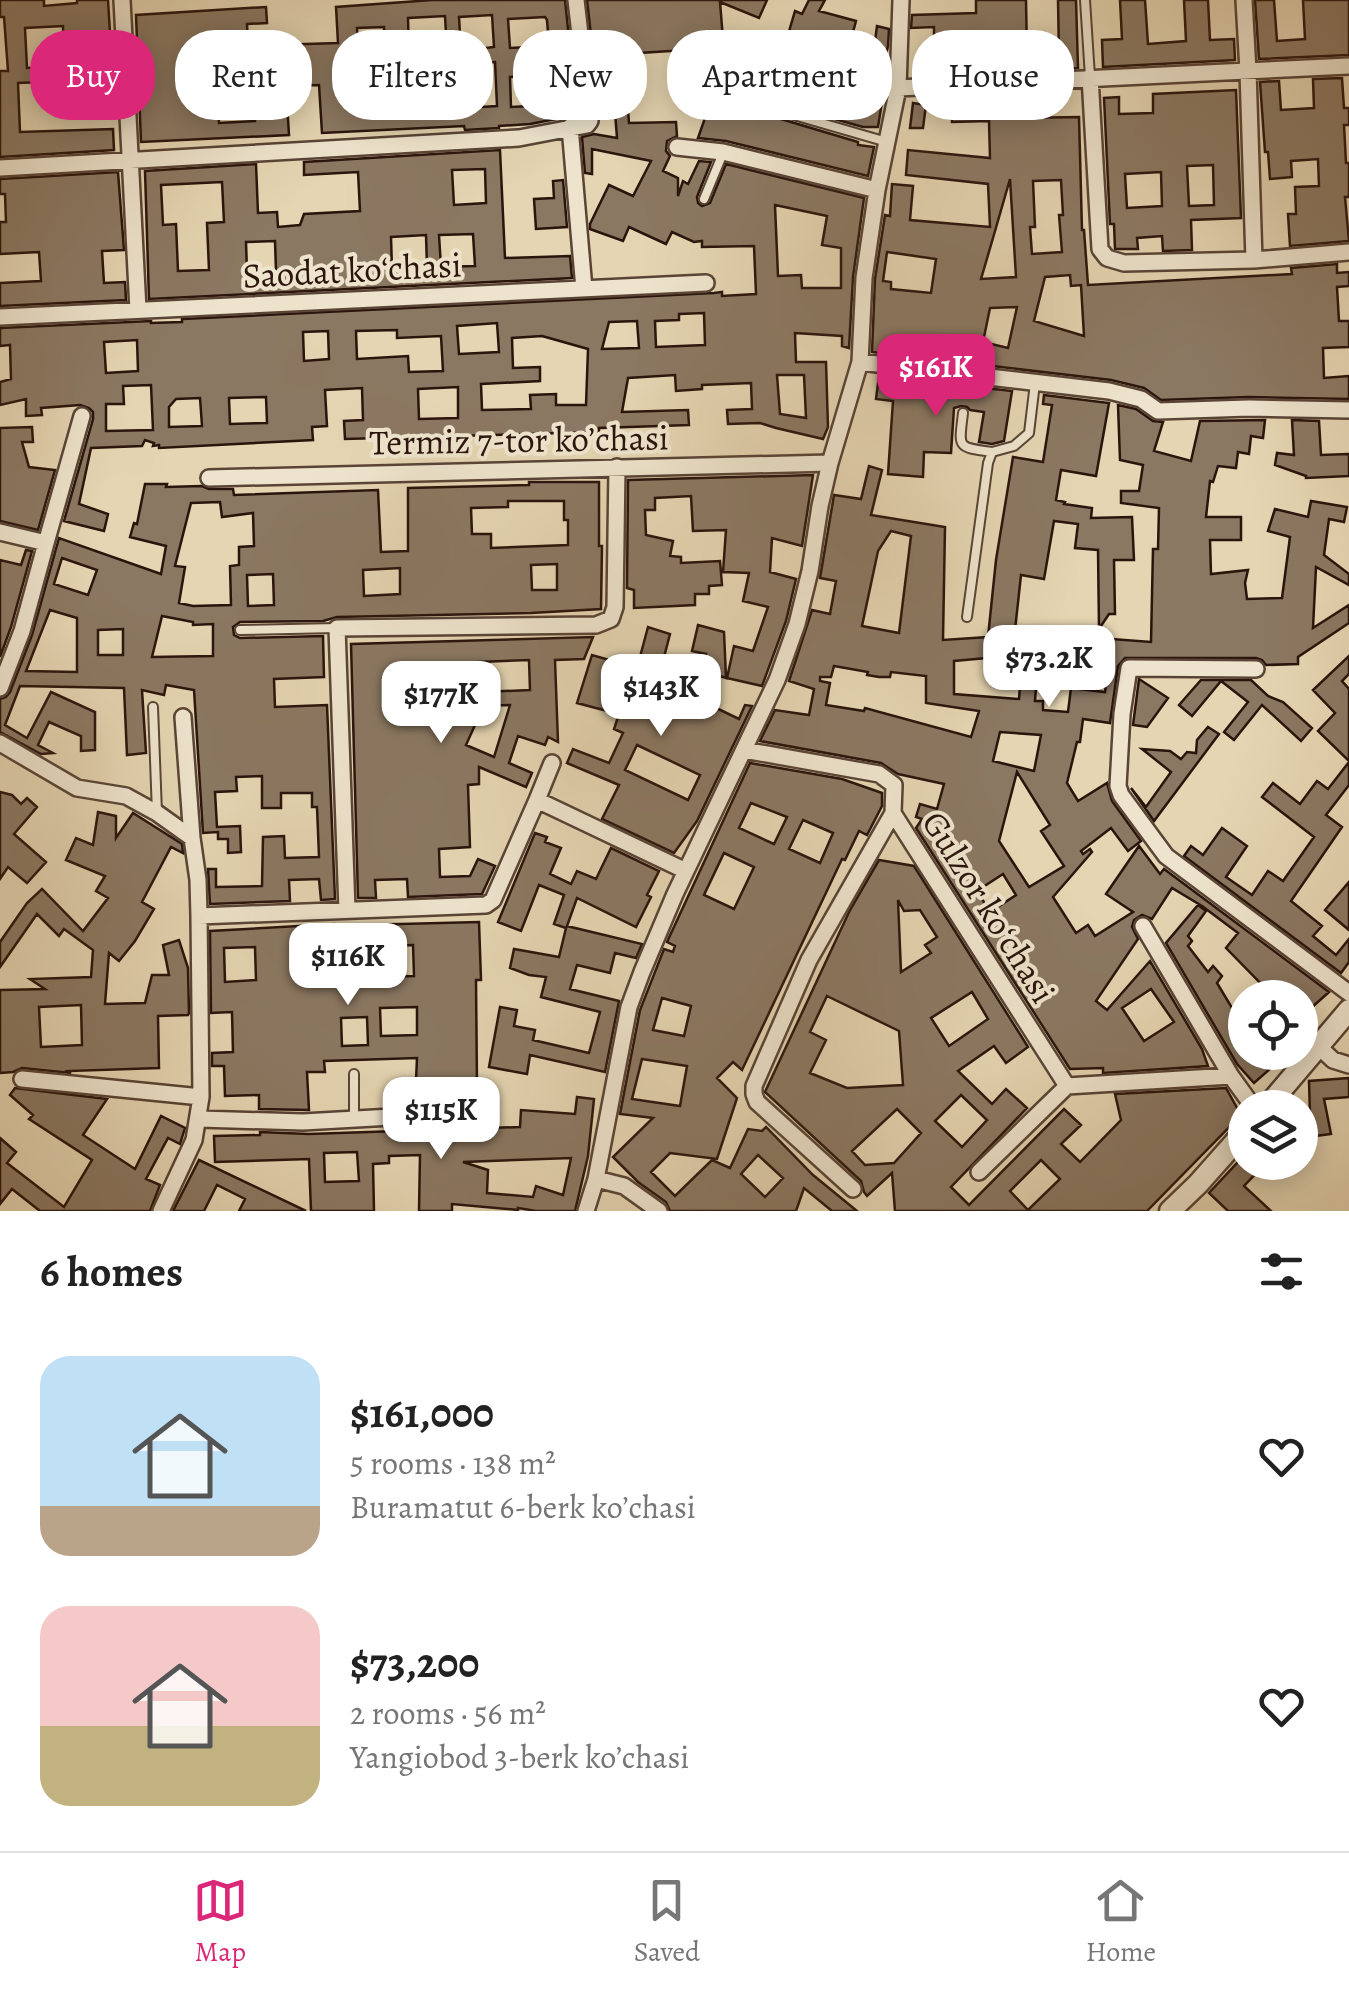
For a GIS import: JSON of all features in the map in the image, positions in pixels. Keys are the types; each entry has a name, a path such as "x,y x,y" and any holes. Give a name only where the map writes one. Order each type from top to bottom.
{"street":[{"path":"122,0 138,310"},
{"path":"0,168 519,138 587,125 590,121 576,0"},
{"path":"586,1211 596,1179 629,1007 686,871 777,680 810,571 830,464 860,362 864,278 876,190 898,88 901,0"},
{"path":"1244,0 1254,260"},
{"path":"898,88 1349,66"},
{"path":"1090,78 1100,249 1107,258 1124,263 1254,260 1349,252"},
{"path":"570,128 584,289"},
{"path":"677,147 724,152 876,190"},
{"name":"Saodat koʻchasi","path":"0,317 706,283"},
{"path":"860,362 1109,391 1140,399 1158,411 1349,410"},
{"path":"0,688 22,631 82,416"},
{"name":"Termiz 7-tor koʼchasi","path":"209,478 830,464"},
{"path":"346,910 337,628 596,625 611,619 615,607 617,467"},
{"path":"0,532 46,543"},
{"path":"1256,670 1129,668 1122,714 1120,795 1166,856 1349,994"},
{"path":"160,1211 188,1154 201,1098 198,880 183,716"},
{"path":"0,744 71,786 118,793 157,813 192,838"},
{"name":"Gulzor koʻchasi","path":"744,750 879,774 894,785 894,813 1067,1086"},
{"path":"199,916 489,904 552,763"},
{"path":"537,800 686,871"},
{"path":"852,1189 758,1102 754,1086 810,960 894,813"},
{"path":"1143,926 1241,1090"},
{"path":"1282,1090 1349,1010"},
{"path":"1319,1047 1334,1060 1349,1065"},
{"path":"979,1172 1067,1086 1231,1076"},
{"path":"22,1079 201,1098"},
{"path":"198,1119 303,1122 427,1115"},
{"path":"1170,1211 1228,1150"},
{"path":"596,1179 624,1186 659,1211"}],"lane":[{"path":"1085,0 1090,78"},
{"path":"811,120 887,142"},
{"path":"704,199 724,152"},
{"path":"963,413 960,440 968,449 992,452 1014,446 1029,434 1035,382"},
{"path":"967,617 992,452"},
{"path":"240,630 337,628"},
{"path":"153,708 157,813"},
{"path":"354,1074 354,1119"}],"building":[{"path":"0,0 44,0 44,6 108,0 110,30 25,28 30,82 18,83 20,132 113,129 114,150 0,157 0,71 8,71 4,17 0,17"},
{"path":"432,0 565,0 568,30 548,30 545,17 508,19 513,48 510,77 513,120 551,120 465,130 464,126 322,133 319,85 312,85 312,44 332,43 332,120 493,120 493,106 497,106 492,15 459,17 460,30 446,30 445,16 408,18 408,30 337,30 336,7"},
{"path":"587,0 767,0 759,18 720,2 722,30 667,30 667,51 647,53 647,30 590,30"},
{"path":"809,0 825,0 819,11 856,21 854,30 789,30 795,11 802,14"},
{"path":"976,0 1026,0 1027,30 911,28 912,15 976,13"},
{"path":"1058,0 1076,0 1078,68 1074,68 1074,30 1059,30"},
{"path":"1120,0 1145,0 1148,44 1186,41 1184,0 1208,0 1210,40 1234,39 1235,60 1103,67 1102,40 1122,39"},
{"path":"1255,0 1274,0 1277,41 1305,39 1303,0 1349,0 1349,55 1259,59"},
{"path":"266,7 267,23 247,24 247,30 175,30 175,120 288,120 289,135 141,142 140,120 155,120 155,30 137,30 136,15"},
{"path":"1342,78 1344,108 1349,108 1349,125 1344,125 1349,163 1349,197 1345,197 1349,241 1290,246 1288,214 1296,214 1295,187 1319,186 1318,159 1291,161 1292,177 1270,179 1260,82 1279,81 1281,110 1314,108 1313,79"},
{"path":"1236,90 1241,218 1191,220 1192,250 1163,251 1162,236 1137,238 1138,249 1115,249 1114,224 1110,224 1104,98 1119,97 1119,114 1153,113 1153,94","holes":["1213,165 1214,205 1189,206 1187,166","1161,172 1162,206 1127,208 1125,174"]},
{"path":"912,111 912,120 924,120 923,128 910,128"},
{"path":"1079,117 1082,230 1088,285 1292,274 1291,268 1337,264 1337,273 1349,272 1349,286 1337,287 1339,321 1349,321 1349,347 1323,348 1324,378 1349,376 1349,399 1161,400 1144,388 1111,380 872,352 875,279 885,215 890,216 892,184 913,186 910,220 990,227 988,184 906,175 908,150 990,158 989,121 952,122","holes":["1010,179 1016,277 981,279","1061,180 1062,252 1032,254 1033,181","887,252 936,259 931,293 891,289 891,282 883,281","1070,275 1071,286 1081,285 1084,336 1034,321 1045,277","1017,307 1008,348 983,342 990,308"]},
{"path":"616,120 676,122 677,136 667,141 670,156 663,171 678,178 678,196 683,181 688,184 699,161 711,162 697,197 702,206 710,203 726,164 864,198 853,277 849,348 842,346 842,336 795,333 796,362 826,362 828,427 823,439 760,423 728,424 727,410 752,409 751,383 702,385 702,389 676,391 675,375 628,378 622,412 688,410 689,425 599,428 599,432 345,439 344,421 363,420 362,388 325,390 327,426 312,427 313,440 159,448 145,440 142,446 91,448 79,504 108,514 104,531 64,521 93,412 80,405 41,408 42,415 26,416 26,399 0,405 0,382 11,379 10,345 0,346 0,328 182,322 722,292 722,296 756,294 754,246 702,247 702,241 694,242 672,232 666,244 629,227 623,241 590,229 609,185 633,196 651,161 592,149 592,174 585,173 582,137 594,134 617,138","holes":["775,205 827,216 822,245 841,248 841,288 802,288 801,275 778,276","704,313 705,345 656,347 655,321 679,320 679,314","637,321 639,348 602,349 609,322","497,323 499,352 459,354 457,326","397,330 397,338 441,336 443,371 409,372 408,356 357,359 356,331","328,331 329,359 304,361 303,332","542,336 588,349 586,405 556,405 556,394 530,395 531,409 482,410 481,384 540,381 540,367 513,368 512,338","137,340 138,371 106,373 104,342","777,375 804,375 806,418 780,414","151,385 153,430 106,431 106,404 124,404 123,386","458,387 458,418 419,419 418,389","266,397 267,423 230,424 229,398","200,398 202,426 169,427 169,407 176,399"]},
{"path":"704,120 784,120 874,147 868,176 726,141 698,138"},
{"path":"838,120 879,120 878,127"},
{"path":"500,150 505,258 570,256 572,278 149,299 145,171 256,164 258,213 277,212 278,227 300,225 304,214 360,211 358,172 304,175 304,162","holes":["485,169 486,203 454,205 452,170","222,182 224,222 207,223 209,270 178,271 176,224 163,225 161,185","473,234 475,266 441,267 439,235","426,235 427,267 392,269 391,237","275,241 276,271 247,272 246,242"]},
{"path":"118,172 124,250 102,251 104,283 125,282 126,300 0,306 0,283 41,281 39,252 0,254 0,222 6,222 0,179"},
{"path":"563,180 567,227 536,229 534,199 554,198 553,181"},
{"path":"879,376 1012,391 1004,441 979,442 984,412 961,406 954,408 951,453 924,452 923,477 888,474 893,401 876,399"},
{"path":"1044,395 1109,403 1096,476 1061,470 1056,500 1092,508 1091,518 1132,517 1134,560 1114,560 1115,614 1109,614 1099,629 1098,550 1075,548 1078,524 1054,521 1044,579 1021,575 1015,630 1049,631 1049,641 1098,638 1151,642 1153,549 1158,549 1159,508 1121,503 1121,491 1139,491 1143,465 1120,460 1118,405 1163,422 1154,451 1191,461 1200,421 1265,420 1263,438 1251,436 1249,454 1238,452 1236,468 1218,466 1213,482 1210,481 1206,517 1241,517 1241,540 1210,540 1211,574 1248,570 1247,599 1282,598 1290,537 1268,531 1275,509 1308,517 1311,501 1347,507 1344,522 1329,519 1324,555 1349,574 1349,585 1316,567 1313,628 1349,605 1349,623 1298,657 1298,664 1266,665 1256,658 1125,658 1118,666 1110,723 1083,719 1077,742 1067,783 1078,801 1107,783 1112,801 1141,841 1128,851 1111,828 1081,851 1092,852 1053,897 1076,933 1088,925 1095,936 1133,912 1106,894 1139,846 1160,874 1164,869 1313,980 1257,980 1226,948 1238,933 1172,888 1152,919 1142,915 1134,920 1132,927 1138,939 1096,1001 1107,1010 1150,961 1208,1066 1103,1073 1103,1068 1070,1069 916,828 922,819 916,817 920,804 937,809 944,784 898,774 881,763 760,741 775,710 809,715 814,689 789,681 812,610 830,614 836,581 820,578 834,495 861,499 869,466 882,470 871,515 945,527 943,640 988,637 1013,457 1043,462 1052,405 1043,404","holes":["891,531 911,536 899,633 862,626 878,551","1086,655 1083,659 1109,660 1105,692 1071,688 1068,712 1043,710 1043,701 1035,701 1038,660","1022,659 1019,699 954,694 954,661","834,666 879,677 890,677 891,672 926,676 926,703 979,711 971,737 865,708 864,711 826,705 830,683 820,681 820,677 831,677","1000,732 1041,735 1034,771 993,761","1017,772 1050,825 1041,831 1064,866 1029,887 999,841","1003,874 1016,895 990,912 977,891","1151,989 1174,1022 1144,1041 1122,1008"]},
{"path":"1292,420 1319,421 1321,455 1349,454 1349,476 1306,478 1275,465 1277,453 1294,455"},
{"path":"32,427 33,442 22,442 29,467 55,470 38,530 0,521 0,428"},
{"path":"813,475 802,546 772,538 770,572 796,579 786,621 762,686 727,678 734,646 753,651 768,607 743,601 749,573 723,572 726,530 693,531 691,496 655,498 655,510 645,510 646,535 673,541 670,556 681,557 681,563 720,561 722,585 709,586 709,594 695,594 695,605 634,608 634,590 627,588 628,480"},
{"path":"599,482 601,609 337,617 323,621 240,622 233,627 234,635 240,638 323,636 324,677 274,679 275,707 327,705 335,899 321,900 319,879 289,880 290,901 210,904 208,869 216,869 216,887 262,886 263,837 284,836 285,858 319,857 317,807 312,807 312,793 281,793 281,808 262,808 262,776 236,777 237,791 215,792 217,827 240,826 241,852 228,853 228,839 218,839 218,832 203,833 194,690 166,685 164,695 142,690 146,753 127,755 124,688 20,686 5,725 27,738 51,692 95,712 95,750 81,751 81,736 49,722 38,745 53,753 41,754 0,732 0,699 10,692 32,635 59,538 161,574 166,546 130,537 134,523 137,524 145,484 233,489 234,495 378,490 381,552 408,551 408,488","holes":["508,501 564,501 568,545 491,548 491,534 472,534 471,508 508,507","220,502 222,517 253,513 254,546 239,547 239,565 230,566 231,605 179,603 185,567 175,566 191,503","62,558 97,570 88,595 54,584","557,564 557,590 532,590 531,565","400,568 400,594 364,596 363,570","273,574 274,605 248,606 247,575","50,610 77,618 77,672 26,671","162,616 193,625 213,624 213,656 152,657","123,629 123,655 98,655 98,630"]},
{"path":"26,550 32,551 0,657 0,560 21,565"},
{"path":"698,625 724,632 726,678 720,676 710,705 739,719 745,705 752,706 697,821 674,853 602,819 619,785 567,763 573,749 609,763 623,733 614,729 619,714 577,703 592,655 637,668 648,627 670,634 657,684 691,699 706,654 692,651","holes":["637,745 700,775 688,800 625,770"]},
{"path":"593,637 584,659 555,660 558,742 548,737 545,745 518,736 509,763 532,773 526,787 479,767 479,784 468,785 470,847 439,849 440,877 470,876 478,859 495,866 482,894 408,897 407,879 375,880 376,898 358,898 351,644","holes":["529,660 530,690 480,692 479,662","510,705 494,757 466,745 475,725 474,706"]},
{"path":"1349,656 1349,674 1342,681 1349,689 1349,761 1318,731 1335,713 1313,690"},
{"path":"1139,679 1168,698 1147,727 1133,725"},
{"path":"1201,680 1251,680 1312,728 1301,741 1262,705 1234,740 1224,732 1248,702 1221,681 1192,716 1179,705"},
{"path":"1208,727 1219,734 1154,821 1131,788 1146,807 1171,772 1142,749 1170,751 1181,759 1187,752 1196,753 1197,740"},
{"path":"1349,762 1349,785 1326,815 1342,827 1291,901 1322,926 1313,936 1336,955 1349,939 1349,962 1341,973 1184,856 1191,846 1203,855 1222,828 1247,846 1226,877 1252,895 1268,871 1283,881 1314,837 1262,797 1273,783 1300,804 1317,781 1328,789"},
{"path":"750,763 842,779 882,793 882,806 867,835 859,831 845,860 842,859 742,1070 733,1062 717,1078 737,1098 717,1159 670,1153 651,1172 675,1196 712,1160 730,1168 748,1129 762,1131 766,1127 813,1175 857,1211 832,1211 804,1188 796,1211 670,1211 666,1202 613,1157 653,1118 620,1114 640,1010 664,949 673,952 675,946 667,942","holes":["751,803 787,817 774,844 739,828","803,820 833,833 820,863 789,849","724,853 754,867 734,909 704,895","662,998 691,1006 684,1036 653,1030","642,1059 687,1066 680,1106 632,1099","758,1155 783,1178 765,1197 741,1174"]},
{"path":"0,792 12,795 21,804 27,798 37,807 14,834 46,862 27,883 8,867 0,879"},
{"path":"98,812 116,816 116,838 133,813 182,844 183,853 171,847 142,902 154,909 135,941 119,961 109,953 105,1004 145,1003 152,975 169,975 163,945 179,940 188,968 189,1013 158,1016 159,1068 68,1071 71,1073 22,1068 0,1073 0,990 45,989 30,979 91,977 93,950 64,929 59,936 37,914 0,967 0,942 27,903 42,889 83,931 108,898 96,891 105,876 66,860 76,838 93,845","holes":["81,1005 82,1045 41,1047 39,1007"]},
{"path":"535,833 561,848 550,874 571,884 577,871 596,879 611,848 659,871 636,927 577,898 567,926 642,944 636,958 615,953 610,973 577,965 570,989 619,1001 605,1072 530,1055 527,1074 489,1067 500,1007 517,1010 514,1026 535,1030 533,1040 589,1053 600,1012 541,997 546,977 510,968 514,949 559,957 566,928 554,924 564,895 539,885 521,931 498,922"},
{"path":"879,860 914,866 1028,1047 1006,1063 994,1046 958,1071 992,1104 1006,1089 1027,1108 951,1187 969,1205 1064,1109 1081,1125 1061,1144 1080,1162 1121,1120 1115,1094 1226,1088 1228,1128 1147,1211 895,1211 892,1173 867,1196 861,1181 765,1092 850,910","holes":["898,900 904,911 920,910 937,937 925,945 931,953 901,972","972,992 988,1019 949,1046 931,1018","827,996 899,1031 903,1085 847,1088 810,1073 826,1040 810,1032","961,1095 987,1120 962,1147 935,1121","897,1109 921,1133 894,1163 865,1165 852,1151","1041,1160 1060,1179 1028,1210 1010,1191"]},
{"path":"1349,882 1349,930 1325,910"},
{"path":"1198,905 1206,911 1188,936 1192,941 1188,946 1208,972 1213,966 1222,976 1217,983 1228,1001 1228,1049 1166,943"},
{"path":"479,922 478,1110 415,1103 417,1058 324,1061 325,1072 307,1072 309,1110 259,1109 259,1095 225,1096 224,1066 212,1066 212,1053 233,1052 232,1012 211,1013 210,931 334,924 335,944 321,944 322,979 352,978 351,941 363,941 362,925","holes":["413,945 414,976 383,977 381,946","255,947 256,980 225,982 224,948","417,1007 417,1035 381,1036 380,1008","367,1017 368,1045 342,1046 341,1018"]},
{"path":"1318,984 1329,992 1318,1002"},
{"path":"1242,1070 1269,1070 1254,1083"},
{"path":"1349,1078 1349,1097 1324,1099 1331,1134 1318,1136 1318,1090 1309,1090 1309,1081"},
{"path":"15,1088 107,1099 83,1135 135,1169 161,1116 185,1128 180,1144 168,1138 146,1179 160,1185 150,1211 40,1211 12,1189 0,1204 0,1138 16,1152 7,1163 64,1207 92,1160 29,1119 33,1115 10,1095"},
{"path":"577,1097 594,1099 588,1156 575,1211 452,1204 452,1211 419,1211 420,1155 389,1156 389,1163 373,1164 374,1211 311,1211 309,1159 215,1162 214,1136 520,1127 521,1110 575,1114","holes":["357,1152 359,1181 325,1182 324,1153","571,1158 563,1195 536,1186 533,1197 487,1193 488,1170 463,1162"]},
{"path":"199,1160 306,1211 239,1211 245,1199 217,1185 204,1211 173,1211"},
{"path":"1228,1173 1228,1180 1250,1180 1244,1186 1271,1211 1228,1211 1209,1193"}]}
